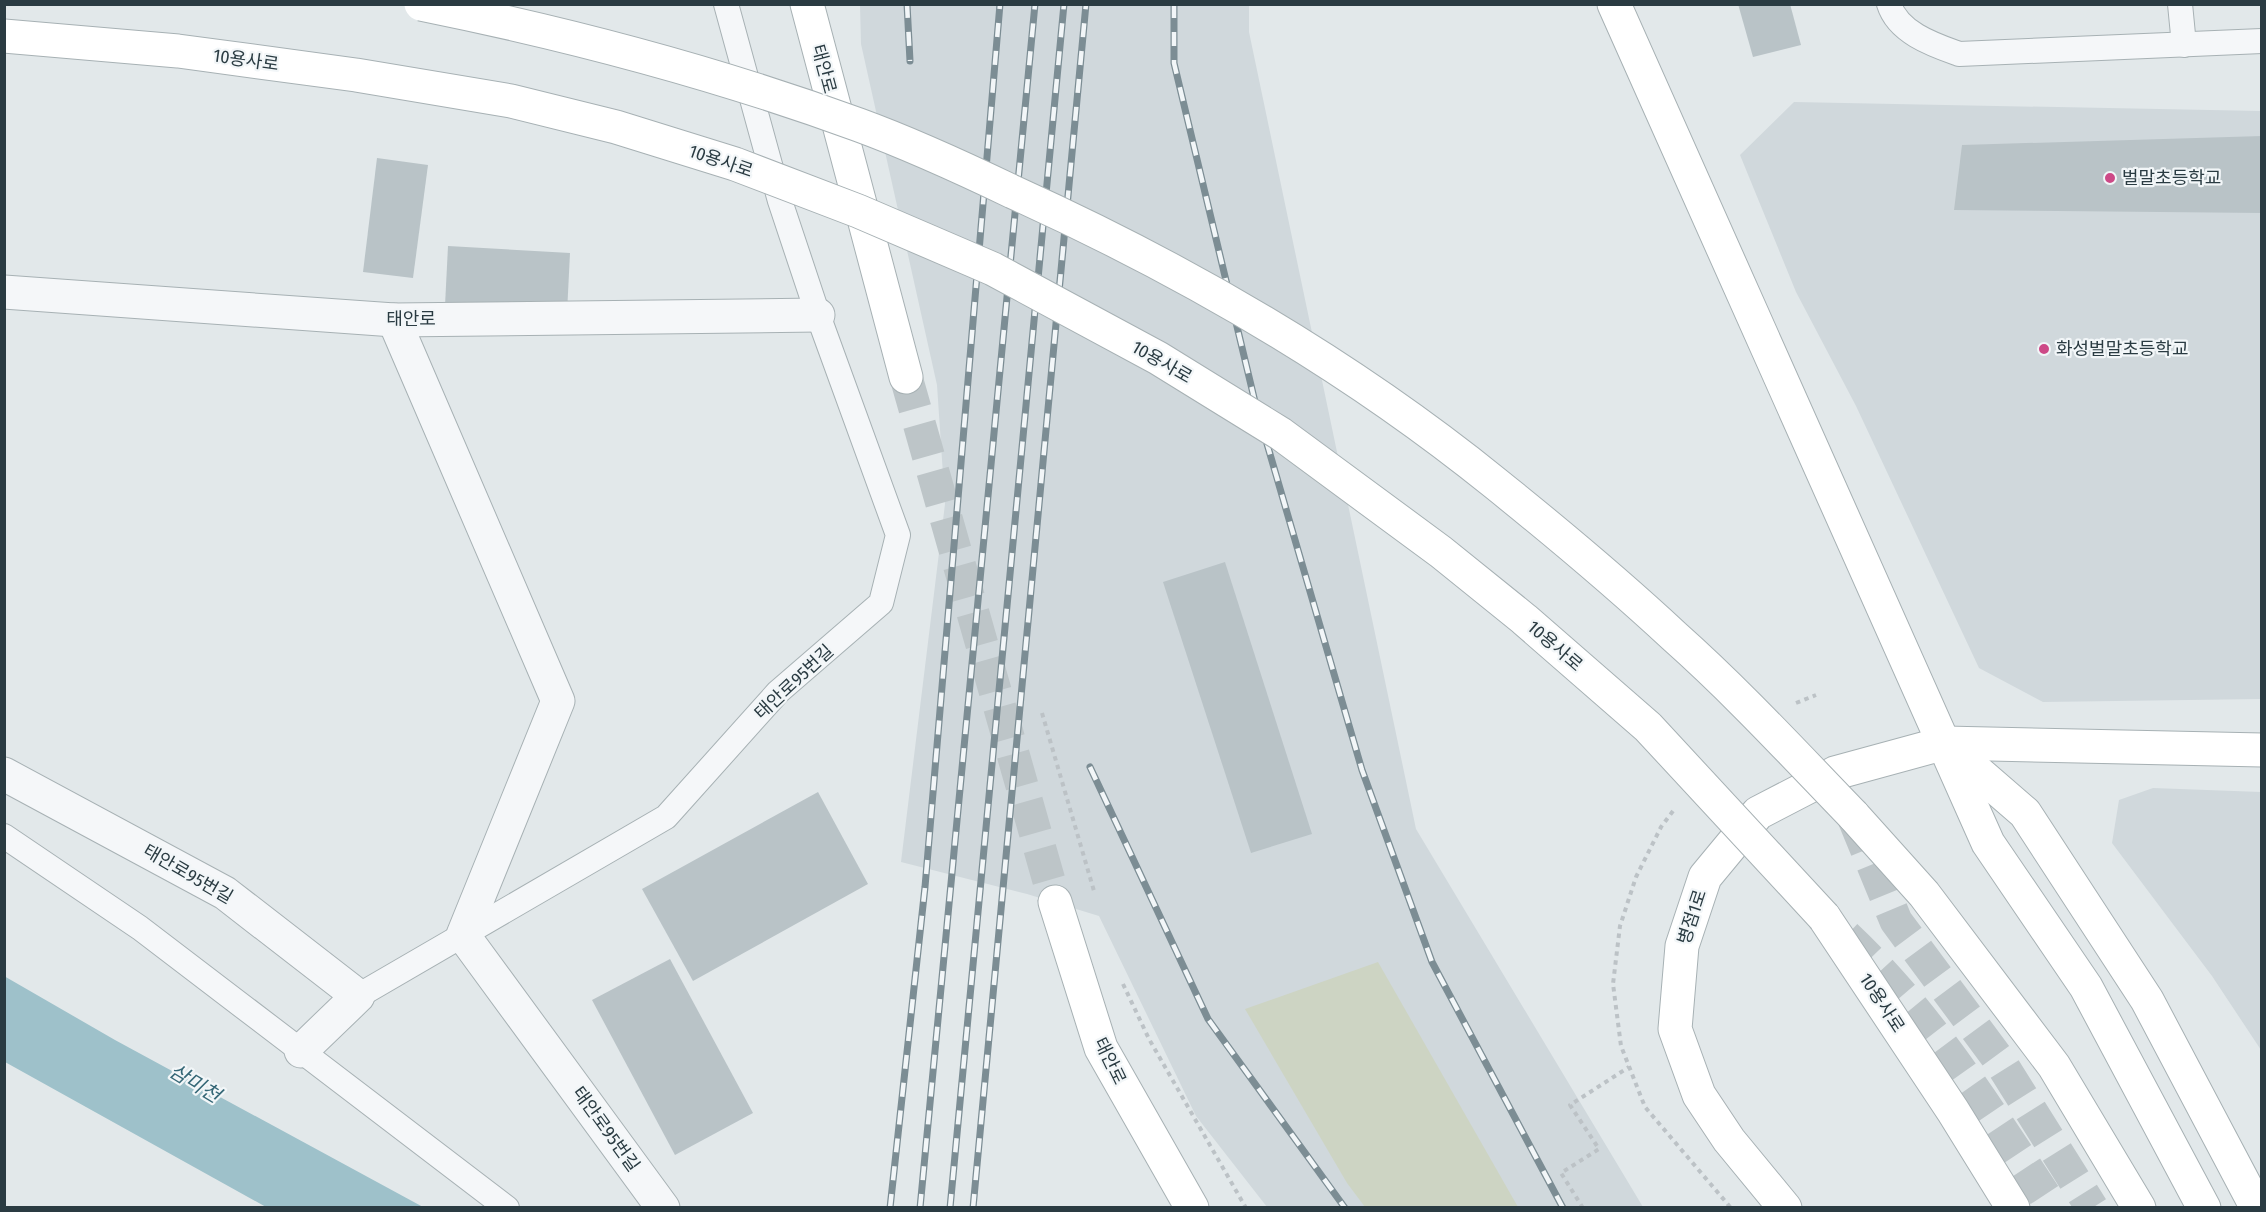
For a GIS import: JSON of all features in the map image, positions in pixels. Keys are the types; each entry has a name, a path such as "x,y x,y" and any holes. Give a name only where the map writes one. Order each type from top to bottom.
{"street":[{"path":"421,4 519,24 648,58 860,125 1087,225 1199,286 1309,351 1404,414 1493,481 1675,636 1754,712 1852,815 1924,894 2054,1066 2139,1208"},
{"name":"태안로","path":"807,4 906,377"},
{"path":"1614,4 1988,843 2086,987 2204,1208"},
{"name":"10용사로","path":"4,36 178,51 356,75 511,101 616,127 746,169 858,211 982,264 1158,358 1281,434 1422,538 1524,619 1648,727 1824,917 1947,1101 2013,1208"},
{"name":"태안로","path":"4,292 394,320 818,315"},
{"path":"394,320 558,701 463,935"},
{"path":"1945,743 2025,813 2148,1000 2257,1208"},
{"name":"병점1로","path":"1785,1208 1729,1140 1699,1095 1675,1029 1682,946 1705,877 1758,813 1835,773 1945,743 2262,750"},
{"name":"태안로95번길","path":"4,774 225,893 357,996 301,1051"},
{"name":"태안로","path":"1055,902 1101,1048 1192,1208"},
{"name":"태안로95번길","path":"463,935 663,1208"}],"lane":[{"name":"태안로95번길","path":"357,996 666,817 778,692 881,603 898,535 818,315 780,201 726,4"},
{"path":"1889,4 1892,15 1920,38 1959,54 2262,41"},
{"path":"2180,4 2184,45"},
{"path":"4,836 140,928 507,1208"}],"path":[{"path":"1042,713 1095,896"},
{"path":"1119,974 1149,1039 1246,1208"},
{"path":"1583,1208 1561,1173 1599,1149 1570,1105 1629,1067"}],"shaded area":[{"path":"860,5 1249,5 1249,32 1416,829 1643,1207 1267,1207 1196,1116 1099,916 1027,894 901,862 945,504 937,385 861,44"},
{"name":"화성벌말초등학교","path":"1794,102 2261,111 2261,699 2043,702 1979,668 1856,406 1796,292 1740,155"},
{"path":"2153,788 2261,792 2261,1050 2212,976 2112,843 2119,800"}],"green space":[{"path":"1378,962 1518,1207 1365,1207 1347,1183 1245,1009"}],"water":[{"path":"4,976 115,1040 423,1207 266,1207 5,1062"}],"building":[{"path":"1738,4 1790,4 1801,45 1753,57"},
{"name":"벌말초등학교","path":"2262,136 2262,213 1954,210 1962,145"},
{"path":"377,158 428,165 413,278 363,272"},
{"path":"448,246 570,253 567,313 445,306"},
{"path":"1225,562 1312,834 1251,853 1163,582"},
{"path":"818,792 868,884 693,981 642,889"},
{"path":"670,959 753,1113 675,1155 592,1000"}],"tunnel":[{"path":"906,377 1055,902"},
{"path":"1854,819 1896,921 1999,1060 2092,1208"},
{"path":"1846,936 1876,966 1931,1031 1982,1101 2053,1208"}],"railway":[{"path":"907,4 910,61"},
{"path":"890,1208 925,887 1000,4"},
{"path":"920,1208 1035,4"},
{"path":"950,1208 1064,4"},
{"path":"973,1208 1086,4"},
{"path":"1174,4 1174,63 1256,406 1362,770 1432,962 1563,1208"},
{"path":"1090,767 1208,1019 1345,1208"}],"place":[{"name":"벌말초등학교","path":"2110,178"},
{"name":"화성벌말초등학교","path":"2044,349"}],"water label":[{"name":"삼미천","path":"195,1083"}]}
